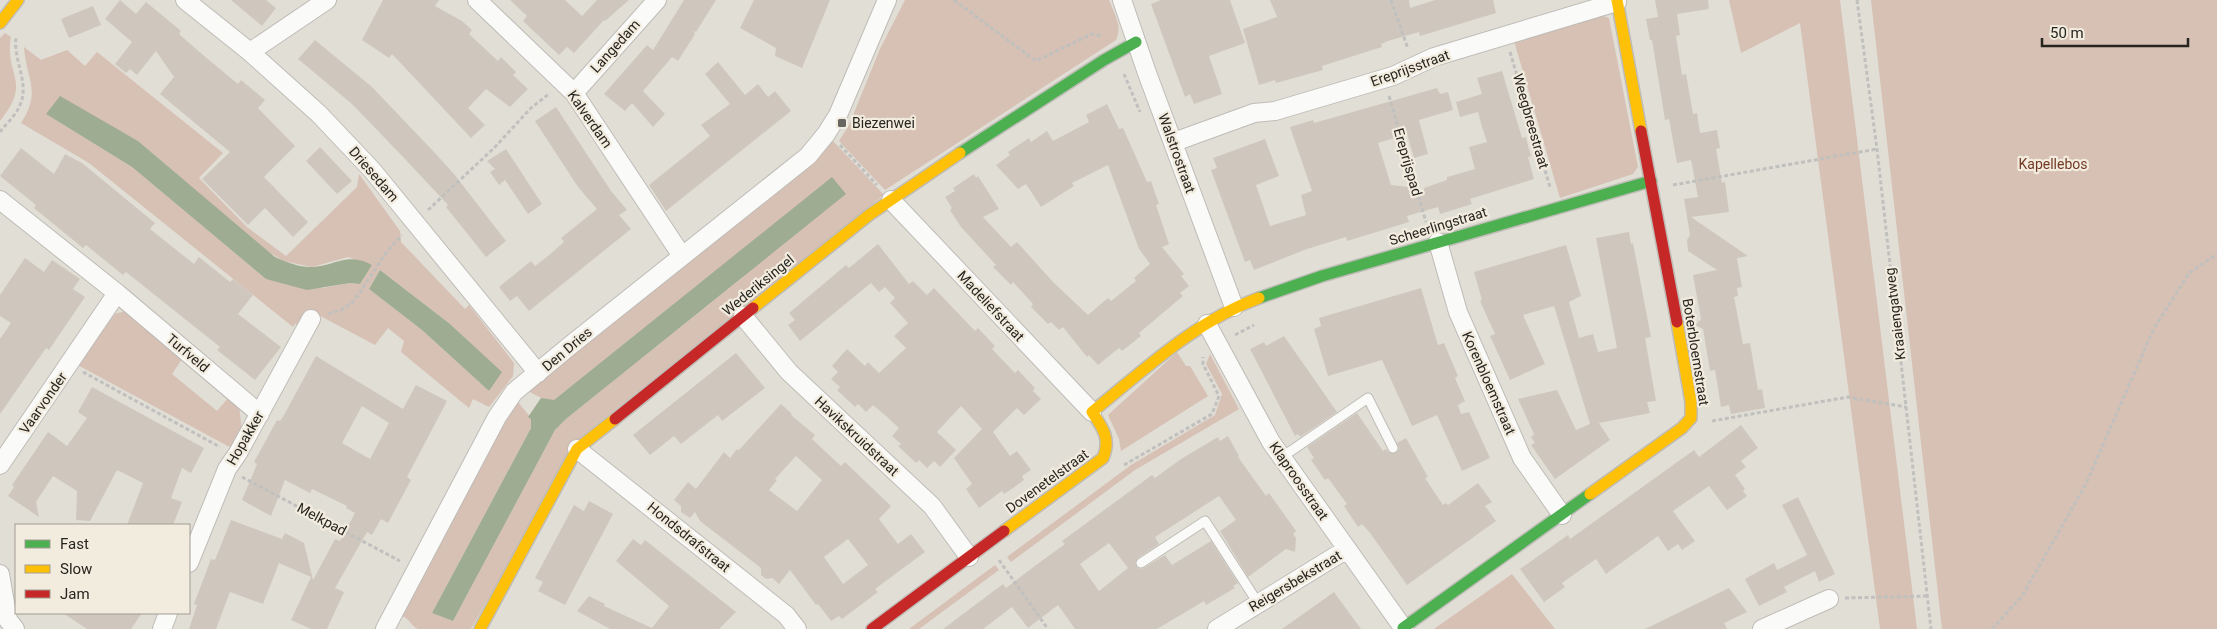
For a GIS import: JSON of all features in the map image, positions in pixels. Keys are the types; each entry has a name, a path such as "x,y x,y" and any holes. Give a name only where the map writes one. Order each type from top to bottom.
{"street":[{"path":"1,18 18,0"},
{"name":"Driesedam","path":"185,0 250,52 319,114 372,170 538,373"},
{"path":"250,52 327,0"},
{"name":"Kalverdam","path":"477,0 568,87 682,256"},
{"name":"Langedam","path":"568,87 657,0"},
{"path":"826,134 838,115 887,0"},
{"name":"Walstrostraat","path":"1122,0 1174,142 1231,308"},
{"name":"Ereprijsstraat","path":"1174,142 1254,113 1275,111 1384,79 1434,57 1617,1"},
{"name":"Boterbloemstraat","path":"1404,628 1682,428 1690,418 1690,402 1617,1"},
{"name":"Wederiksingel","path":"480,629 578,449 891,200 1114,54 1136,42"},
{"name":"Den Dries","path":"389,628 416,570 498,417 514,392 808,156 826,134"},
{"name":"Scheerlingstraat","path":"1231,308 1322,276 1651,181"},
{"name":"Turfveld","path":"0,200 117,293 260,414"},
{"name":"Madeliefstraat","path":"891,200 1092,412"},
{"name":"Korenbloemstraat","path":"1438,242 1458,312 1522,458 1562,515"},
{"path":"70,364 117,293"},
{"path":"1092,412 1178,342 1231,308"},
{"name":"Havikskruidstraat","path":"743,316 788,372 932,506 969,557"},
{"name":"Hopakker","path":"190,561 227,469 238,454 311,318"},
{"name":"Klaproosstraat","path":"1207,324 1271,442 1404,628"},
{"name":"Vaarvonder","path":"0,465 70,364"},
{"name":"Dovenetelstraat","path":"872,629 1103,458 1109,447 1106,433 1092,412"},
{"name":"Hondsdrafstraat","path":"578,449 786,615 797,629"},
{"name":"Reigersbekstraat","path":"1217,629 1347,549"},
{"path":"0,574 8,625"},
{"path":"1762,629 1829,599"},
{"path":"162,629 168,614"}],"lane":[{"path":"1282,458 1368,398 1392,448"},
{"path":"1141,563 1205,521 1258,603"}],"path":[{"path":"954,0 1036,61 1092,34 1101,34 1114,54 1141,114"},
{"path":"1391,0 1414,67"},
{"name":"Kraaiengatweg","path":"1857,0 1877,149 1930,629"},
{"name":"Weegbreestraat","path":"1506,36 1556,207"},
{"path":"0,132 19,107 23,96 23,81 14,49 16,37"},
{"name":"Ereprijspad","path":"1384,79 1427,226 1438,242"},
{"path":"311,318 342,310 354,301 386,253 415,222 494,148 531,108 568,87"},
{"path":"826,134 838,143 891,200"},
{"path":"1653,193 1664,187 1877,149"},
{"path":"1992,629 2022,596 2086,484 2153,330 2189,273 2217,254"},
{"path":"1231,308 1246,329"},
{"path":"70,364 222,448 238,454"},
{"path":"1690,418 1706,422 1848,397 1906,407"},
{"name":"Melkpad","path":"227,469 416,570"},
{"path":"988,542 1048,629"},
{"path":"1829,599 1927,596"}],"green space":[{"path":"905,0 1109,0 1119,30 1116,40 885,190 839,141 849,125 880,49"},
{"path":"1729,0 1840,0 1917,629 1880,629 1800,23 1741,53"},
{"name":"Kapellebos","path":"1871,0 2217,0 2217,629 1942,629"},
{"path":"1603,16 1609,18 1638,167 1633,174 1560,198 1514,41"},
{"path":"5,33 11,37 11,61 16,87 15,96 10,107 0,121 0,38"},
{"path":"24,47 41,60 67,50 85,66 97,52 223,153 199,178 247,227 286,256 357,187 359,174 400,231 401,242 465,309 469,305 514,363 513,376 489,407 473,399 469,408 401,352 404,341 388,328 375,345 309,310 300,325 295,324 293,327 89,163 21,123 31,102 32,93","holes":["46,114 118,130 138,141 263,248 283,261 312,267 348,257 372,265 360,284 350,283 323,288 266,279 132,167","380,270 450,324 501,372 489,391 422,330 369,289"]},
{"path":"833,141 884,195 581,437 471,629 418,629 402,616 506,420 518,402 531,418 531,428 432,613 453,621 555,430 566,419 743,277 832,178 554,400 545,400 528,391 805,168"},
{"path":"125,311 182,359 172,374 217,411 229,397 239,405 242,432 236,445 230,447 224,444 74,363 84,356 115,314"},
{"path":"1177,352 1186,366 1190,366 1208,396 1121,451 1119,439 1108,415"},
{"path":"1210,354 1239,409 1135,470 1011,562 1007,557 1131,465 1215,415 1222,394 1206,364"},
{"path":"995,565 999,570 919,629 909,629"},
{"path":"1512,574 1555,629 1434,629"}],"shaded area":[{"path":"60,96 138,141 275,257 304,267 322,266 349,259 363,261 372,265 360,284 350,283 307,290 266,279 132,167 46,114"},
{"path":"832,177 846,194 566,419 555,430 453,621 432,613 531,428 531,419 528,417 541,398 554,400"},
{"path":"380,270 450,324 502,372 489,391 422,330 369,289"}],"building":[{"path":"120,0 136,14 146,2 181,31 179,34 238,84 241,80 265,100 258,108 295,146 264,177 308,222 293,237 265,208 248,225 202,179 230,152 160,94 174,77 156,51 137,75 130,69 126,73 115,64 132,42 105,19"},
{"path":"231,0 266,0 276,8 262,26"},
{"path":"383,0 439,0 435,6 462,21 472,30 469,34 498,61 501,57 516,72 513,75 528,89 510,107 486,89 468,108 485,125 471,138 392,54 389,58 362,40"},
{"path":"510,0 565,0 582,16 597,0 629,0 604,20 574,53 567,47 559,55 523,21 527,16"},
{"path":"684,0 716,0 696,32 693,31 695,34 678,61 672,57 643,91 665,114 653,127 632,103 625,111 604,94 647,45 653,50"},
{"path":"754,0 830,0 802,68 775,56 776,48 740,28"},
{"path":"1161,0 1230,0 1245,43 1209,56 1222,94 1194,104 1190,94 1185,97 1151,4"},
{"path":"1270,0 1409,0 1410,8 1435,0 1493,0 1496,13 1420,36 1419,32 1388,41 1381,44 1382,47 1322,66 1323,70 1276,83 1275,80 1259,85 1243,29 1277,17"},
{"path":"1655,0 1708,0 1709,9 1677,14 1680,35 1676,36 1682,75 1686,74 1693,114 1697,113 1700,133 1717,130 1720,148 1716,149 1722,183 1725,182 1729,212 1691,217 1748,256 1737,258 1742,287 1737,288 1738,296 1734,297 1743,344 1750,343 1758,390 1762,389 1765,408 1731,414 1729,405 1721,407 1715,370 1710,371 1703,329 1695,325 1701,319 1693,275 1717,270 1688,251 1687,240 1690,235 1684,199 1698,197 1691,160 1677,163 1669,119 1665,120 1652,40 1650,40 1646,19 1658,17"},
{"path":"93,6 101,25 69,38 61,19"},
{"path":"315,40 372,87 434,152 454,174 506,241 486,257 446,207 448,205 405,159 352,104 298,59"},
{"path":"718,62 745,95 758,84 768,97 775,91 791,111 666,211 649,185 710,136 701,125 730,104 705,74"},
{"path":"1502,71 1522,138 1526,137 1531,156 1528,157 1534,179 1470,199 1472,204 1440,214 1438,207 1407,216 1409,222 1347,241 1346,237 1307,249 1254,270 1250,260 1245,262 1211,170 1217,168 1213,158 1265,139 1279,176 1256,185 1270,226 1306,215 1301,195 1312,191 1290,127 1313,120 1314,123 1437,88 1440,94 1448,92 1453,110 1419,120 1428,154 1414,158 1407,134 1378,143 1391,185 1408,187 1410,193 1424,190 1424,188 1447,180 1447,177 1475,169 1469,147 1487,142 1478,112 1460,117 1456,102 1482,94 1477,78"},
{"path":"1107,104 1119,129 1123,128 1147,182 1151,181 1159,204 1156,205 1169,244 1162,247 1184,274 1181,276 1189,286 1180,293 1183,296 1139,333 1141,336 1122,351 1119,348 1098,365 1089,355 1087,357 1063,327 1059,330 1051,322 1048,324 1031,307 1033,304 1013,282 1011,285 993,267 996,265 961,227 950,210 952,208 945,197 955,191 953,188 974,174 976,178 978,176 999,209 983,217 1011,247 1017,242 1053,282 1088,315 1108,298 1111,301 1136,281 1134,278 1150,264 1139,249 1108,165 1072,183 1074,186 1041,207 1026,184 1018,189 996,165 1010,155 1008,152 1029,138 1031,142 1047,131 1053,141 1089,122 1086,115"},
{"path":"556,107 611,191 627,210 619,215 631,229 529,311 517,296 510,301 499,287 531,261 535,266 548,256 564,242 561,238 597,209 578,187 535,121"},
{"path":"320,147 352,181 337,194 306,161"},
{"path":"21,148 54,174 65,154 82,163 155,223 150,229 194,264 199,257 230,282 233,279 253,295 238,314 281,347 255,380 217,350 220,347 126,272 123,275 86,245 83,248 34,208 36,205 0,176"},
{"path":"506,149 542,204 528,214 505,180 499,185 490,172 495,169 487,161"},
{"path":"1629,232 1631,244 1633,243 1651,337 1645,338 1656,401 1647,402 1650,413 1599,423 1610,440 1555,479 1531,445 1535,443 1531,437 1534,434 1518,399 1557,390 1576,430 1590,424 1554,306 1523,315 1545,364 1510,380 1490,336 1495,334 1480,301 1482,300 1474,272 1566,245 1581,296 1569,302 1579,338 1593,334 1598,352 1617,348 1596,238"},
{"path":"878,244 909,284 913,281 927,295 934,288 975,331 978,328 995,346 992,349 1015,373 1018,370 1035,388 1033,391 1041,399 1024,415 1017,408 993,432 1010,456 1017,451 1031,470 1022,476 1024,480 1016,486 1004,494 1002,491 979,508 966,489 972,484 954,458 982,429 961,406 937,432 956,450 940,467 934,461 927,468 919,460 916,463 898,446 901,444 892,436 899,428 873,405 866,412 858,404 855,407 837,390 840,387 831,379 838,372 832,366 847,349 865,366 868,362 879,373 906,348 894,336 908,323 890,303 895,298 885,287 879,292 871,283 800,341 788,325 795,320 789,313 846,265 849,268"},
{"path":"25,258 44,272 52,260 80,279 73,289 85,297 49,350 46,348 0,414 0,339 11,323 0,316 0,295"},
{"path":"1421,288 1438,345 1444,343 1458,376 1455,378 1465,401 1458,405 1461,414 1469,412 1490,458 1462,471 1437,415 1412,426 1382,360 1328,376 1314,329 1321,326 1319,318"},
{"path":"1284,336 1337,412 1300,437 1298,434 1295,436 1250,349 1264,342 1266,346"},
{"path":"736,353 765,388 722,421 718,415 681,444 674,436 650,455 633,435"},
{"path":"316,356 403,409 416,385 447,401 407,477 411,480 388,523 381,519 372,535 367,532 335,588 344,592 327,629 311,629 291,620 311,577 279,563 263,604 230,592 216,629 189,629 197,605 194,604 211,559 215,560 231,520 282,539 285,533 304,543 313,580 335,539 340,541 355,513 346,508 347,506 312,489 310,493 285,480 271,516 242,500 257,464 254,462 277,420 280,421","holes":["362,406 389,423 370,459 342,443"]},
{"path":"92,387 204,448 191,473 182,468 171,498 182,502 173,524 127,524 143,483 117,470 90,521 76,520 77,491 53,476 36,502 39,517 8,496 14,487 12,485 48,432 67,446 87,418 78,412"},
{"path":"781,404 815,435 812,439 841,466 845,462 891,506 879,519 898,544 911,534 925,552 875,589 878,592 842,619 839,616 831,621 818,604 816,605 790,570 779,584 772,578 766,579 761,575 761,568 700,521 695,512 690,518 681,512 681,506 674,500 688,482 696,489 724,452 730,458 737,449 739,450","holes":["796,456 822,480 797,511 769,490 777,480 775,479","848,539 868,565 843,584 824,557"]},
{"path":"1357,413 1383,451 1386,449 1390,453 1396,453 1399,449 1397,443 1406,438 1428,477 1425,478 1443,505 1446,503 1448,505 1478,483 1492,502 1485,506 1496,521 1407,585 1370,533 1362,524 1358,527 1344,506 1347,504 1328,478 1325,480 1311,460 1314,458 1307,447"},
{"path":"1741,425 1758,448 1741,461 1746,467 1735,475 1745,489 1743,491 1747,496 1727,510 1709,486 1673,511 1695,541 1682,550 1678,544 1668,551 1658,536 1606,574 1596,559 1562,583 1565,587 1544,602 1520,569 1568,535 1570,539 1694,450 1699,457"},
{"path":"1228,436 1238,457 1266,496 1269,493 1296,531 1293,534 1296,538 1295,552 1286,549 1248,577 1220,531 1236,520 1219,496 1155,537 1159,544 1138,558 1135,564 1138,568 1142,569 1165,555 1172,565 1211,541 1238,583 1233,586 1235,588 1206,605 1204,601 1157,629 1075,629 1058,605 1028,628 1012,607 983,629 943,629 1003,584 1006,588 1065,544 1062,541 1152,475 1155,478 1181,459 1218,437 1220,441","holes":["1109,543 1128,568 1099,591 1080,564"]},
{"path":"1798,497 1835,574 1819,582 1815,571 1784,587 1787,592 1759,606 1745,579 1774,563 1777,570 1807,555 1782,505"},
{"path":"589,501 613,514 565,605 538,591 543,582 535,578 574,505 584,511"},
{"path":"633,539 641,545 645,540 736,612 719,629 610,629 577,611 589,596 605,604 604,606 652,628 669,606 616,561"},
{"path":"1729,588 1747,612 1724,623 1727,629 1645,629"},
{"path":"1334,592 1361,629 1282,629"},
{"path":"64,614 141,614 131,629 87,629"}],"traffic: fast":[{"path":"960,153 1104,60 1136,42"},
{"path":"1259,298 1322,276 1651,181"},
{"path":"1403,628 1590,494"}],"traffic: slow":[{"path":"0,23 18,0"},
{"path":"1617,0 1641,131"},
{"path":"753,308 869,215 960,153"},
{"path":"1004,531 1103,458 1106,445 1105,434 1092,412 1192,333 1213,320 1259,298"},
{"path":"1590,494 1682,428 1691,418 1691,402 1677,322"},
{"path":"480,629 577,449 615,419"}],"traffic: jam":[{"path":"1641,131 1677,322"},
{"path":"615,419 753,308"},
{"path":"872,629 1004,531"}],"place":[{"name":"Biezenwei","path":"842,123"}]}
